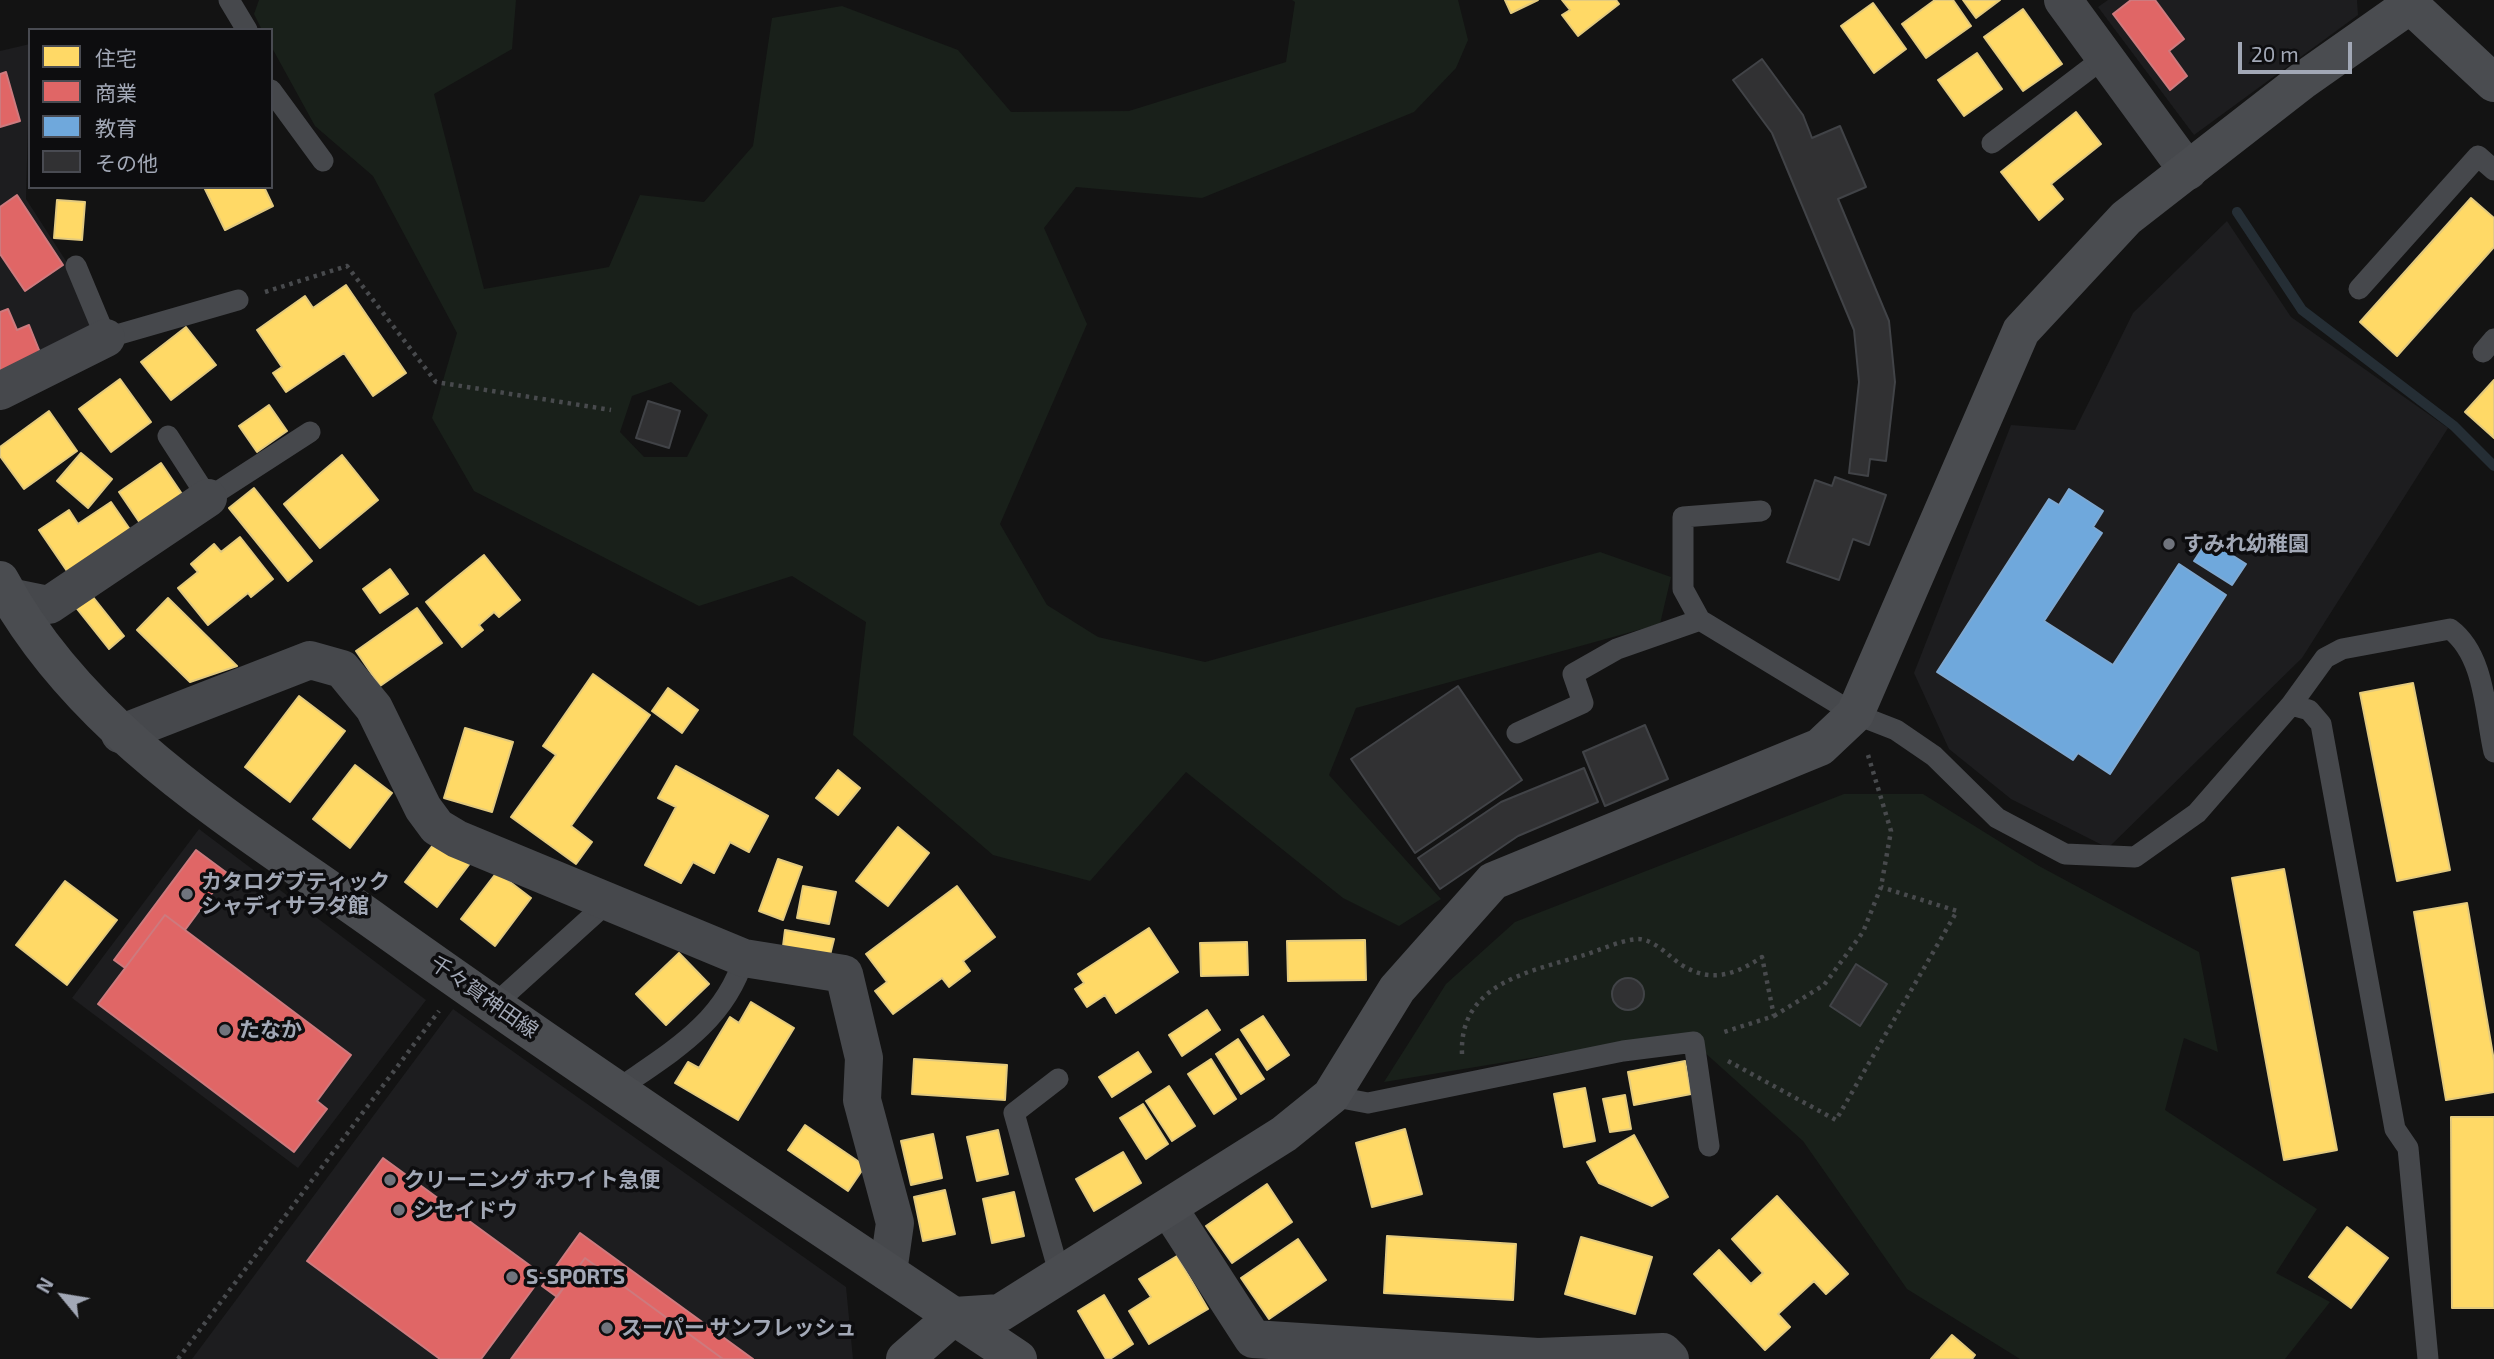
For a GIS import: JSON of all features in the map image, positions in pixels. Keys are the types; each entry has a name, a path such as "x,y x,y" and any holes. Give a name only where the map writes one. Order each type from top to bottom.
{"street":[{"path":"2063,0 2188,171"},
{"path":"905,1359 954,1316 1000,1312 1169,1209 1284,1134 1331,1096 1397,989 1493,881 1820,747 1855,714 2021,331 2126,218 2302,81 2418,2 2494,83"},
{"path":"0,391 106,338"},
{"path":"2,594 49,605 208,498"},
{"name":"千々賀神田線","path":"2,594 41,648 120,734 198,794 460,982 1018,1359"},
{"path":"120,734 310,660 342,669 374,708 422,808 437,827 457,839 744,958 844,974 864,1058 862,1100 895,1223 888,1272"},
{"path":"1169,1209 1253,1339 1538,1356 1663,1352 1670,1359"}],"lane":[{"path":"229,0 246,28"},
{"path":"1992,143 2105,57"},
{"path":"273,93 323,161"},
{"path":"2358,289 2477,156 2494,170"},
{"path":"76,266 106,338 238,300"},
{"path":"168,436 208,498 310,432"},
{"path":"1761,511 1683,517 1683,589 1700,620 1855,714 1896,730 1934,756 1997,818 2065,854 2135,857 2197,813 2291,705 2325,658 2342,649 2450,629 2464,640 2474,657 2494,752"},
{"path":"1517,733 1583,703 1573,674 1617,649 1700,620"},
{"path":"2291,705 2309,710 2321,724 2395,1129 2408,1149 2428,1359"},
{"path":"494,1005 608,902"},
{"path":"618,1089 686,1041 716,1014 736,984 744,958"},
{"path":"1331,1096 1368,1103 1623,1051 1694,1042 1709,1146"},
{"path":"1058,1079 1014,1112 1060,1276"}],"path":[{"path":"238,300 347,266 436,382 611,410"},
{"path":"1694,1042 1774,1016 1824,985 1863,932 1881,887 1891,831 1855,714"},
{"path":"1694,1042 1836,1119 1956,911 1881,887"},
{"path":"1464,1083 1462,1041 1468,1014 1491,988 1528,972 1639,939 1659,947 1681,965 1711,976 1738,973 1762,957 1774,1016"},
{"path":"178,1359 460,982"}],"shaded area":[{"path":"259,0 516,0 512,49 434,94 484,289 609,267 640,195 704,202 753,146 772,18 842,6 958,50 1011,112 1129,111 1286,62 1295,2 1292,0 1458,0 1468,40 1456,68 1414,112 1202,198 1076,187 1044,228 1087,324 1000,524 1047,605 1098,637 1205,662 1600,552 1671,577 1660,624 1356,708 1329,775 1441,899 1399,926 1343,898 1186,772 1090,881 993,855 853,735 866,622 792,576 699,606 474,491 432,418 457,333 373,176 315,126 273,50 273,28 261,28 254,14","holes":["671,382 708,415 687,457 644,457 620,432 632,396"]},
{"path":"2108,0 2357,0 2358,15 2194,135 2098,7"},
{"path":"28,44 26,199 75,275 97,338 0,386 0,51"},
{"name":"すみれ幼稚園","path":"2227,221 2291,317 2448,428 2302,658 2108,848 2011,799 1949,749 1914,673 2011,425 2075,430 2133,313"},
{"path":"1844,794 1923,794 2039,866 2199,952 2218,1052 2184,1038 2165,1110 2317,1209 2276,1273 2330,1302 2285,1359 2020,1359 1907,1289 1803,1141 1683,1033 1384,1082 1446,984 1515,922"},
{"path":"199,829 426,1000 298,1168 72,998"},
{"path":"453,1009 846,1287 853,1359 192,1359"}],"building: 住宅":[{"path":"1505,0 1538,0 1511,13"},
{"path":"1562,0 1616,0 1619,4 1578,36 1562,15 1570,10"},
{"path":"1935,0 1953,0 1971,26 1926,58 1902,24"},
{"path":"1963,0 2000,0 1976,18"},
{"path":"1873,3 1906,49 1874,73 1841,26"},
{"path":"2023,9 2062,64 2023,91 1984,37"},
{"path":"1977,53 2002,89 1964,116 1938,80"},
{"path":"2076,112 2101,144 2051,184 2063,199 2039,220 2001,172"},
{"path":"205,189 265,189 273,206 225,230"},
{"path":"2471,198 2494,218 2494,247 2397,356 2360,322"},
{"path":"57,200 85,202 82,240 54,238"},
{"path":"346,285 406,373 373,396 344,353 286,392 273,373 282,367 257,330 305,296 313,308"},
{"path":"186,327 216,365 171,400 141,362"},
{"path":"120,379 151,422 111,452 79,409"},
{"path":"2494,380 2494,438 2465,412"},
{"path":"269,405 287,431 257,452 239,426"},
{"path":"49,411 77,451 24,489 0,456 0,447"},
{"path":"81,453 112,479 88,508 57,481"},
{"path":"342,455 378,500 320,548 284,504"},
{"path":"161,463 184,497 142,526 119,492"},
{"path":"254,488 312,561 288,581 229,508"},
{"path":"111,502 131,531 69,574 39,530 69,510 78,524"},
{"path":"240,537 273,579 251,597 248,593 208,625 178,588 198,572 191,564 214,544 221,552"},
{"path":"484,555 520,600 499,617 494,612 479,625 483,630 462,647 426,602"},
{"path":"390,569 408,594 380,613 363,589"},
{"path":"89,592 124,636 109,649 74,605"},
{"path":"168,598 237,666 190,682 137,630"},
{"path":"417,608 442,643 380,686 356,651"},
{"path":"593,674 650,715 571,826 592,842 576,864 511,817 556,755 543,746"},
{"path":"2413,683 2450,870 2397,881 2360,693"},
{"path":"668,688 698,710 682,733 652,711"},
{"path":"299,696 345,731 290,802 245,767"},
{"path":"465,728 513,742 492,812 444,798"},
{"path":"355,765 392,793 350,848 313,819"},
{"path":"676,766 768,816 749,852 730,842 714,873 693,862 681,883 645,865 676,807 658,798"},
{"path":"838,770 860,788 838,815 816,798"},
{"path":"898,827 929,853 888,906 856,881"},
{"path":"439,837 471,862 437,907 405,882"},
{"path":"778,859 802,867 783,920 759,911"},
{"path":"2284,869 2337,1150 2284,1160 2232,878"},
{"path":"497,872 531,898 495,946 461,919"},
{"path":"65,881 117,920 67,985 16,945"},
{"path":"803,886 836,892 829,924 797,918"},
{"path":"957,886 995,937 963,961 970,971 949,987 942,978 893,1014 875,991 887,982 866,954"},
{"path":"2467,903 2494,1061 2494,1092 2446,1100 2414,912"},
{"path":"1149,928 1178,972 1116,1013 1105,995 1087,1007 1075,989 1084,983 1078,974"},
{"path":"785,930 834,939 830,955 783,946"},
{"path":"1365,940 1366,980 1288,981 1287,941"},
{"path":"1247,942 1248,975 1201,976 1200,943"},
{"path":"679,953 709,984 666,1025 636,994"},
{"path":"751,1002 794,1028 738,1120 675,1083 688,1062 699,1068 730,1017 739,1023"},
{"path":"1207,1010 1220,1030 1182,1056 1169,1035"},
{"path":"1263,1016 1289,1055 1267,1070 1241,1030"},
{"path":"1238,1039 1264,1079 1241,1094 1216,1054"},
{"path":"1138,1052 1151,1072 1112,1097 1099,1077"},
{"path":"914,1059 1007,1065 1005,1100 912,1094"},
{"path":"1211,1059 1236,1099 1214,1114 1188,1074"},
{"path":"1685,1061 1691,1094 1634,1105 1628,1072"},
{"path":"1169,1086 1195,1126 1172,1141 1146,1101"},
{"path":"1585,1088 1595,1141 1564,1147 1554,1094"},
{"path":"1625,1095 1631,1129 1610,1132 1603,1099"},
{"path":"1143,1104 1168,1144 1146,1159 1120,1118"},
{"path":"2451,1117 2494,1117 2494,1308 2452,1308"},
{"path":"805,1125 865,1166 848,1191 788,1150"},
{"path":"1405,1129 1422,1194 1372,1207 1356,1143"},
{"path":"998,1130 1008,1174 977,1181 967,1137"},
{"path":"933,1134 942,1178 911,1185 901,1141"},
{"path":"1634,1135 1668,1197 1652,1206 1599,1183 1587,1162"},
{"path":"1123,1152 1141,1183 1094,1211 1076,1179"},
{"path":"1267,1184 1292,1222 1232,1263 1206,1226"},
{"path":"945,1190 955,1234 923,1241 914,1197"},
{"path":"1014,1192 1024,1236 992,1243 983,1199"},
{"path":"1777,1196 1848,1274 1826,1294 1814,1281 1778,1314 1790,1327 1765,1350 1694,1274 1719,1250 1751,1284 1763,1273 1732,1239"},
{"path":"2347,1227 2388,1258 2351,1308 2309,1277"},
{"path":"1387,1236 1516,1244 1513,1300 1384,1293"},
{"path":"1581,1237 1652,1257 1635,1314 1565,1294"},
{"path":"1298,1239 1326,1280 1269,1319 1241,1278"},
{"path":"1177,1256 1208,1309 1149,1344 1129,1311 1151,1297 1139,1279"},
{"path":"1104,1295 1133,1344 1110,1359 1106,1359 1078,1311"},
{"path":"1952,1335 1975,1355 1972,1359 1931,1359"}],"building: 商業":[{"path":"2131,0 2155,0 2184,39 2169,51 2187,76 2170,90 2113,14"},
{"path":"6,72 20,121 0,127 0,74"},
{"path":"17,195 63,265 25,291 0,254 0,207"},
{"path":"8,309 17,330 29,325 43,360 0,378 0,312"},
{"name":"カタログブティック シャディサラダ館","path":"196,850 227,873 185,930 165,915 125,968 114,960"},
{"name":"たなか","path":"165,915 351,1055 317,1101 327,1109 294,1152 98,1004"},
{"name":"シセイドウ","path":"383,1158 543,1275 481,1359 440,1359 307,1261"},
{"path":"580,1233 753,1359 723,1359 585,1258 557,1297 542,1286"},
{"name":"スーパー サンフレッシュ","path":"585,1258 723,1359 511,1359"}],"building: 教育":[{"path":"2069,489 2103,511 2093,527 2102,533 2044,621 2113,665 2179,564 2226,595 2110,774 2078,753 2073,760 1937,672 2049,499 2059,505"},
{"path":"2208,540 2246,564 2232,585 2194,561"}],"building: その他":[{"path":"1762,59 1803,115 1812,138 1840,126 1866,187 1838,199 1889,321 1895,382 1886,461 1870,459 1868,476 1849,473 1859,382 1854,330 1772,133 1733,80"},
{"path":"648,401 680,411 669,448 636,438"},
{"path":"1835,477 1886,495 1869,545 1853,539 1839,580 1787,562 1815,480 1832,486"},
{"path":"1458,686 1522,780 1415,853 1351,759"},
{"path":"1645,725 1668,779 1605,806 1583,752"},
{"path":"1584,768 1598,802 1518,836 1440,889 1418,858 1501,802"},
{"path":"1856,964 1887,984 1860,1026 1830,1006"},
{"path":"1628,978 1639,983 1644,994 1639,1005 1628,1010 1617,1005 1612,994 1617,983"}],"waterway":[{"path":"2237,212 2302,310 2454,426 2494,466"}],"place":[{"name":"すみれ幼稚園","path":"2169,544"},
{"name":"カタログブティック シャディサラダ館","path":"187,894"},
{"name":"たなか","path":"225,1030"},
{"name":"クリーニング ホワイト急便","path":"390,1180"},
{"name":"シセイドウ","path":"399,1210"},
{"name":"S-SPORTS","path":"512,1277"},
{"name":"スーパー サンフレッシュ","path":"607,1328"}]}
